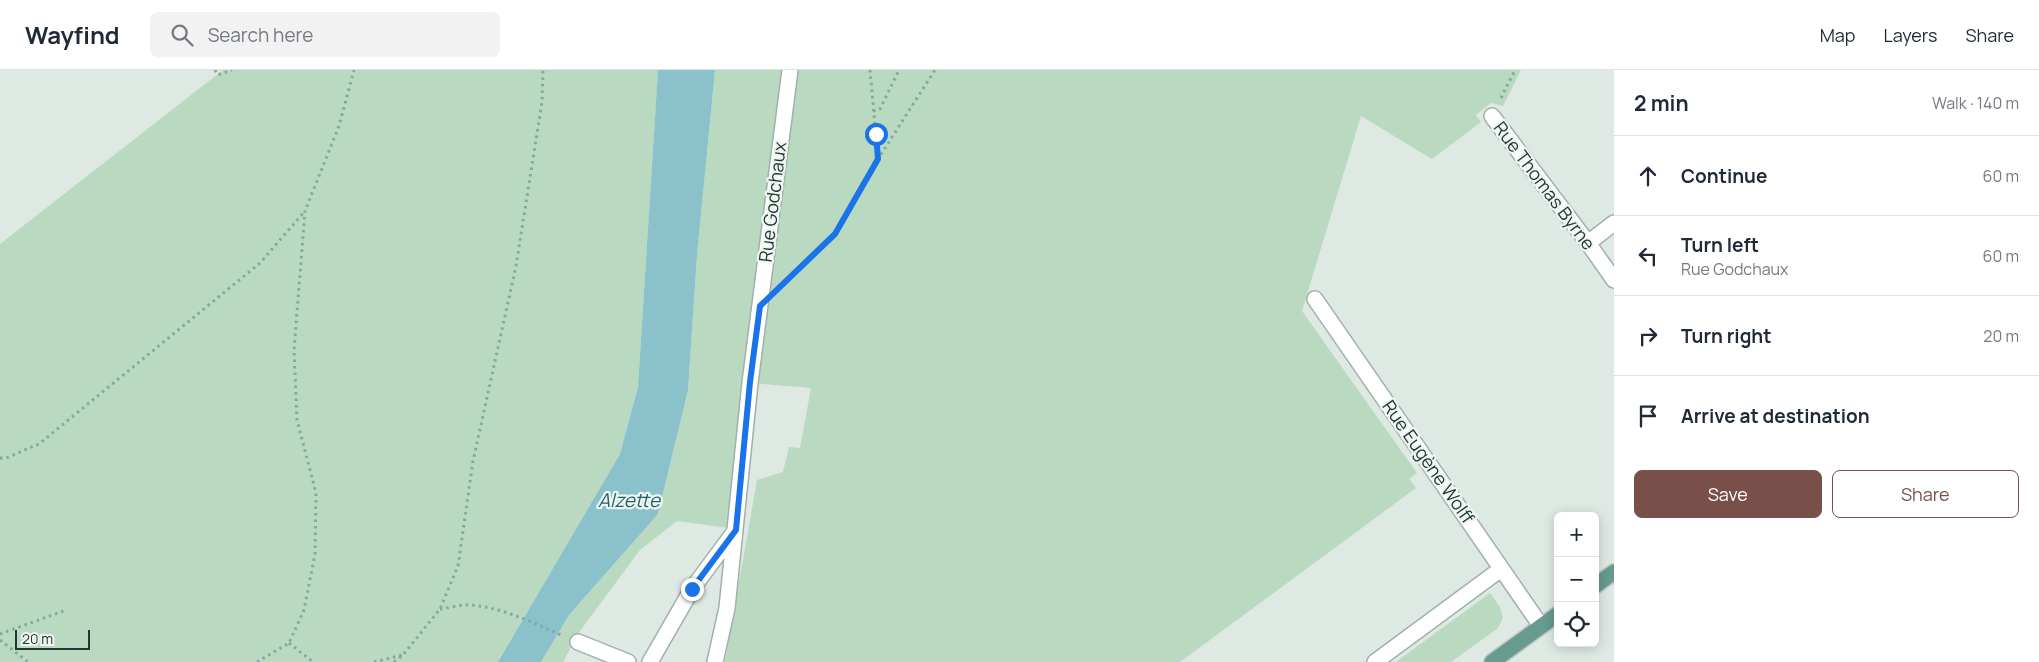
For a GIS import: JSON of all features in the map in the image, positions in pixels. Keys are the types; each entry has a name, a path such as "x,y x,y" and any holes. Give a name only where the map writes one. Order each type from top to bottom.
{"main road":[{"path":"1599,583 1614,572"},
{"path":"1492,662 1554,617"}],"street":[{"name":"Rue Godchaux","path":"715,662 727,608 750,382 790,70"},
{"name":"Rue Thomas Byrne","path":"1492,116 1588,242 1614,280"},
{"path":"1588,242 1614,223"},
{"name":"Rue Eugène Wolff","path":"1315,299 1541,626"},
{"path":"650,662 692,589 736,530"},
{"path":"1375,662 1501,569"},
{"path":"578,642 628,662"}],"path":[{"path":"215,70 218,75 232,70"},
{"path":"257,662 289,643 304,610 315,554 316,493 297,420 294,350 305,211 339,126 354,70"},
{"path":"394,662 403,655 440,609 458,566 473,461 516,266 542,102 543,70"},
{"path":"870,70 878,159"},
{"path":"873,110 880,109 899,70"},
{"path":"760,306 835,234 878,159 935,70"},
{"path":"0,458 6,458 39,444 260,263 305,211"},
{"path":"440,609 470,604 512,614 578,642"},
{"path":"0,634 66,610"},
{"path":"0,640 28,662"},
{"path":"289,643 313,662"},
{"path":"374,662 403,655"}],"green space":[{"path":"223,70 658,70 638,387 620,454 498,662 0,662 0,244"},
{"path":"715,70 1521,70 1503,106 1491,103 1476,115 1481,122 1432,159 1361,116 1302,311 1417,473 1409,479 1416,488 1180,662 725,662 757,480 783,472 789,447 800,448 811,388 751,383 736,529 677,521 640,550 580,631 563,662 541,662 569,615 658,514 688,390 697,255"},
{"path":"1490,593 1500,607 1503,618 1498,628 1451,662 1396,662"}],"water":[{"name":"Alzette","path":"658,70 715,70 697,255 688,390 658,514 569,615 541,662 498,662 620,454 638,387"}],"route":[{"path":"692,589 736,530 750,382 760,306 835,234 878,159 876,134"}]}
